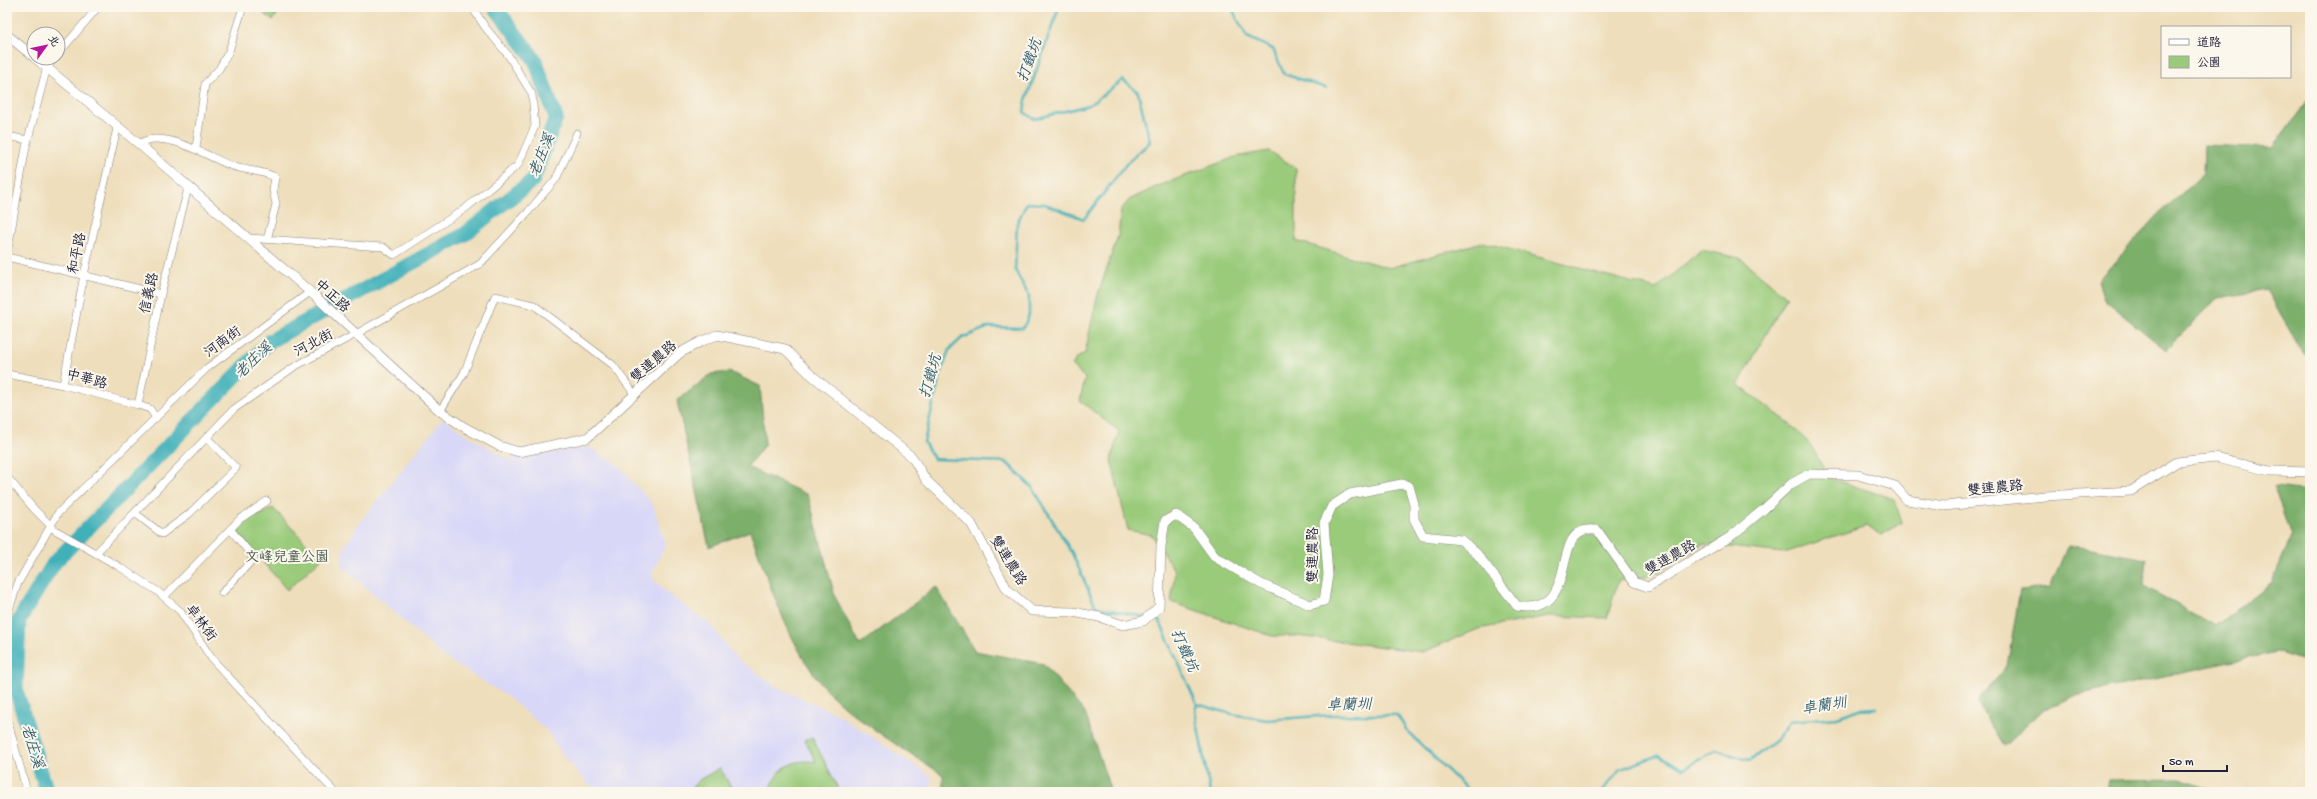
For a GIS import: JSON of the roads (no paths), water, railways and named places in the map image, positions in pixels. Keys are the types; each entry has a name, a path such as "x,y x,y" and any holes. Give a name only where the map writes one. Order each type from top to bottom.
{"street":[{"path":"66,45 98,7"},
{"path":"196,148 205,84 219,69 229,51 243,7"},
{"path":"246,238 383,247 394,255 466,208 518,165 535,126 532,94 508,55 485,27 472,7"},
{"name":"中正路","path":"7,35 26,50"},
{"path":"47,67 28,140 7,255 161,294"},
{"name":"中正路","path":"47,67 117,128 139,144 313,295 440,410 462,426 493,442 519,452 587,438 635,395"},
{"name":"和平路","path":"63,385 84,275 117,128"},
{"name":"河北街","path":"96,553 234,409 294,367 480,264 556,179 577,133"},
{"path":"7,136 28,140"},
{"path":"139,144 154,140 196,148 233,166 265,172 274,176 273,190 276,204 268,240"},
{"name":"信義路","path":"138,405 161,294 188,188"},
{"name":"河南街","path":"7,616 18,583 58,513 206,368 313,295"},
{"path":"440,410 464,372 495,296 534,305 613,365 635,395"},
{"name":"雙連農路","path":"635,395 680,353 718,335 785,349 809,373 912,457 926,480 971,523 1008,588 1032,611 1073,612 1099,617 1123,625 1143,621 1159,607 1161,546 1165,521 1176,515 1194,528 1215,557 1261,584 1310,605 1324,600 1328,575 1324,523 1332,506 1350,494 1402,484 1409,486 1414,504 1414,519 1423,536 1461,540 1477,554 1517,606 1530,609 1543,606 1557,589 1573,537 1582,531 1597,530 1634,582 1648,587 1730,537 1791,484 1809,474 1858,475 1895,486 1907,500 1944,506 2045,496 2131,491 2177,462 2193,460 2216,458 2270,471 2310,472"},
{"name":"中華路","path":"7,374 63,385 138,405 150,409 156,418"},
{"path":"135,513 162,534 189,514 236,468 207,438"},
{"name":"卓林街","path":"7,478 11,485 51,526 164,597 180,611 212,659 335,792"},
{"path":"164,597 240,519 267,501"},
{"path":"222,593 254,558 230,529"},
{"path":"7,718 27,792"}],"waterway":[{"name":"老庄溪","path":"47,792 16,690 19,620 54,563 270,341 465,234 533,180 556,118 535,60 495,7"},
{"name":"打鐵坑","path":"1059,7 1026,100 1024,112 1034,119 1089,105 1123,80 1138,92 1150,142 1127,163 1084,219 1045,204 1027,203 1017,223 1015,270 1029,296 1029,315 1023,328 989,327 962,338 949,350 940,376 924,442 934,459 1006,462 1033,488 1072,553 1096,607 1145,617"},
{"path":"1231,7 1247,37 1273,49 1284,74 1326,88"},
{"name":"打鐵坑","path":"1149,618 1159,620 1197,704 1195,711 1210,792"},
{"name":"卓蘭圳","path":"1197,704 1232,714 1267,720 1331,715 1397,715 1408,732 1470,792"},
{"name":"卓蘭圳","path":"1601,792 1621,769 1659,755 1683,769 1716,750 1750,761 1777,739 1790,721 1837,717 1860,709 1876,708"}],"park label":[{"name":"文峰兒童公園","path":"287,556"}]}
